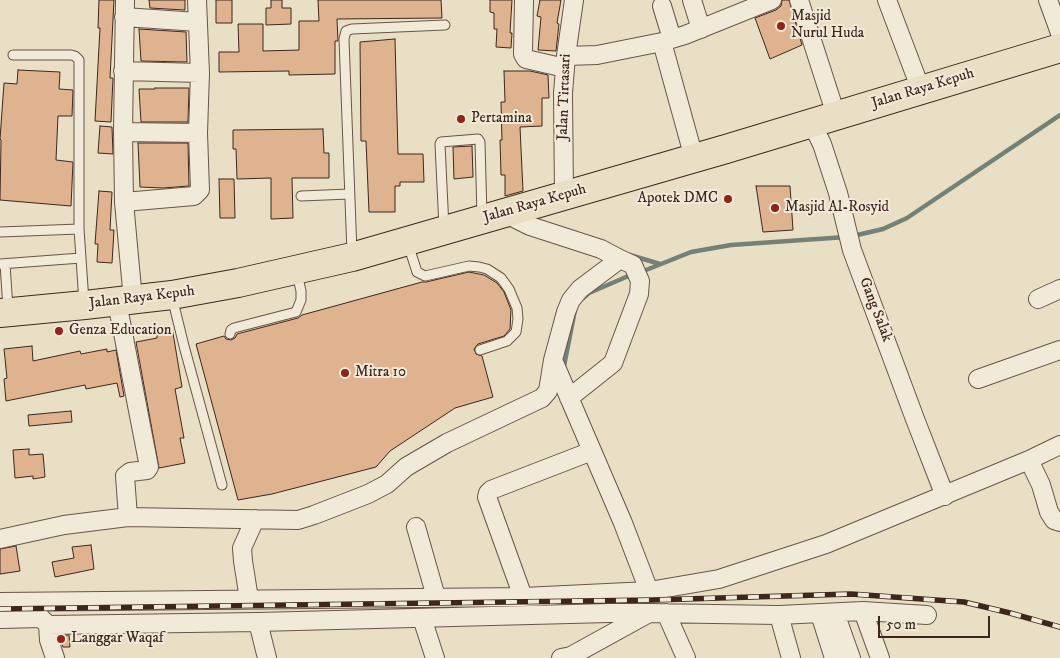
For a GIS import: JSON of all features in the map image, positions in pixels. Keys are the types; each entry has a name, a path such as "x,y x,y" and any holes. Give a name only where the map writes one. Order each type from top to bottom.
{"main road":[{"name":"Jalan Raya Kepuh","path":"4,312 172,295 296,271 352,257 694,158 1059,47"}],"street":[{"path":"124,202 197,194 200,190 198,133 200,73 197,0"},
{"path":"524,0 523,54 526,59 565,62 667,41 772,0"},
{"name":"Jalan Tirtasari","path":"564,195 563,93 565,62 574,0"},
{"path":"692,0 701,29"},
{"name":"Gang Salak","path":"799,0 824,119 822,144 852,250 914,419 945,496"},
{"path":"887,0 922,90"},
{"path":"1048,0 1059,47"},
{"path":"662,6 667,41 694,158"},
{"path":"128,517 125,476 130,472 147,470 150,467 125,301 123,132 125,8 198,22"},
{"path":"124,71 200,73"},
{"path":"123,132 198,133"},
{"path":"0,539 64,525 128,517 253,523 298,520 368,494 387,484 406,468 447,443 542,398 562,381 613,363 639,294 631,269 601,249 493,216"},
{"path":"631,269 580,289 571,300 566,312 562,381 624,523 649,591"},
{"path":"1038,299 1060,289"},
{"path":"978,379 1060,350"},
{"path":"0,602 523,597 649,591 718,579 826,544 945,496 1060,445"},
{"path":"523,597 487,497 488,493 491,490 592,451"},
{"path":"1029,460 1049,512 1054,520 1060,522"},
{"path":"249,599 242,548 253,523"},
{"path":"416,527 436,597"},
{"path":"864,611 880,658"},
{"path":"48,626 609,612 779,615 864,611 927,615"},
{"path":"568,657 649,613"},
{"path":"666,613 686,658"},
{"path":"828,613 834,658"},
{"path":"828,613 850,658"},
{"path":"779,615 791,658"},
{"path":"0,619 41,618 48,626 49,640 56,658"},
{"path":"422,618 435,658"},
{"path":"258,622 267,658"}],"lane":[{"path":"352,257 344,39 346,31 352,29 445,25"},
{"path":"13,55 71,55 79,60 79,229 85,305"},
{"path":"444,231 441,142 478,139 493,216"},
{"path":"301,196 349,194"},
{"path":"0,232 79,229"},
{"path":"408,242 417,272 425,276 469,266 479,267 487,269 501,278 510,288 517,308 516,332 507,341 480,350"},
{"path":"4,312 2,264 81,258"},
{"path":"230,334 234,328 296,312 301,300 301,291 296,271"},
{"path":"172,295 222,485"}],"building":[{"path":"99,0 114,0 110,78 113,78 111,122 95,121 100,28 98,28"},
{"path":"149,0 185,0 185,10 150,8"},
{"path":"216,0 232,0 232,23 216,23"},
{"path":"271,0 282,0 282,8 291,8 291,24 266,25 266,8 271,8"},
{"path":"318,0 441,0 442,18 337,19 338,41 335,41 335,74 289,75 289,71 219,72 219,52 239,52 238,24 263,24 263,51 299,50 299,21 319,21"},
{"path":"490,0 512,0 511,48 496,47 497,29 494,29 494,13 490,12"},
{"path":"540,0 561,0 557,23 559,24 556,51 538,50 541,17 537,16"},
{"name":"Masjid Nurul Huda","path":"782,0 789,0 802,45 770,59 755,18 776,10 781,6"},
{"path":"139,29 186,32 187,62 141,61"},
{"path":"395,39 398,154 423,154 424,182 400,182 400,186 395,186 395,212 369,212 366,141 361,141 360,42"},
{"path":"18,70 60,72 59,89 73,90 72,116 58,116 56,160 73,162 71,206 0,200 0,139 4,83 17,84"},
{"path":"504,71 530,71 548,75 549,98 542,98 542,126 520,127 523,191 505,196 505,175 501,175 500,140 502,140 501,102 505,102"},
{"path":"189,88 188,122 141,122 139,89"},
{"path":"100,126 112,127 113,154 98,153"},
{"path":"323,129 324,153 329,153 329,178 292,178 293,218 271,219 271,178 237,179 236,149 233,149 233,130"},
{"path":"138,143 188,143 189,186 140,187"},
{"path":"472,146 473,177 454,179 453,147"},
{"path":"219,179 234,179 235,218 220,218"},
{"name":"Masjid Al-Rosyid","path":"756,186 790,186 793,230 763,232"},
{"path":"99,191 112,192 110,230 114,230 112,263 97,262 98,244 95,244"},
{"name":"Mitra 10","path":"469,272 484,275 497,283 504,292 511,310 510,329 504,336 478,344 474,349 476,354 482,356 493,397 455,408 390,451 376,467 272,494 238,500 196,344 224,336 226,339 231,340 237,334 298,318 302,315 422,282"},
{"path":"173,333 182,387 175,389 184,438 180,438 185,463 159,468 136,342 157,338 157,335"},
{"path":"32,346 33,361 80,351 81,354 107,349 107,352 116,350 124,396 120,397 117,383 86,389 85,385 6,401 4,379 7,378 4,349"},
{"path":"71,411 72,422 29,426 28,415"},
{"path":"29,449 29,455 43,454 45,477 33,479 33,476 15,478 13,450"},
{"path":"91,545 94,569 55,577 52,562 74,558 72,547"},
{"path":"16,546 20,571 0,574 0,549"},
{"path":"59,635 69,635 70,647 63,647"}],"waterway":[{"path":"853,236 883,229 907,218 1060,115"},
{"path":"641,272 691,252 731,245 846,237"},
{"path":"630,255 660,264"},
{"path":"582,299 589,293 633,274"},
{"path":"563,371 575,310"}],"railway":[{"path":"0,609 653,600 851,594 964,602 1060,627"}],"place":[{"name":"Masjid Nurul Huda","path":"781,26"},
{"name":"Pertamina","path":"461,119"},
{"name":"Apotek DMC","path":"728,199"},
{"name":"Masjid Al-Rosyid","path":"775,208"},
{"name":"Genza Education","path":"59,331"},
{"name":"Mitra 10","path":"345,373"},
{"name":"Langgar Waqaf","path":"61,639"}]}
